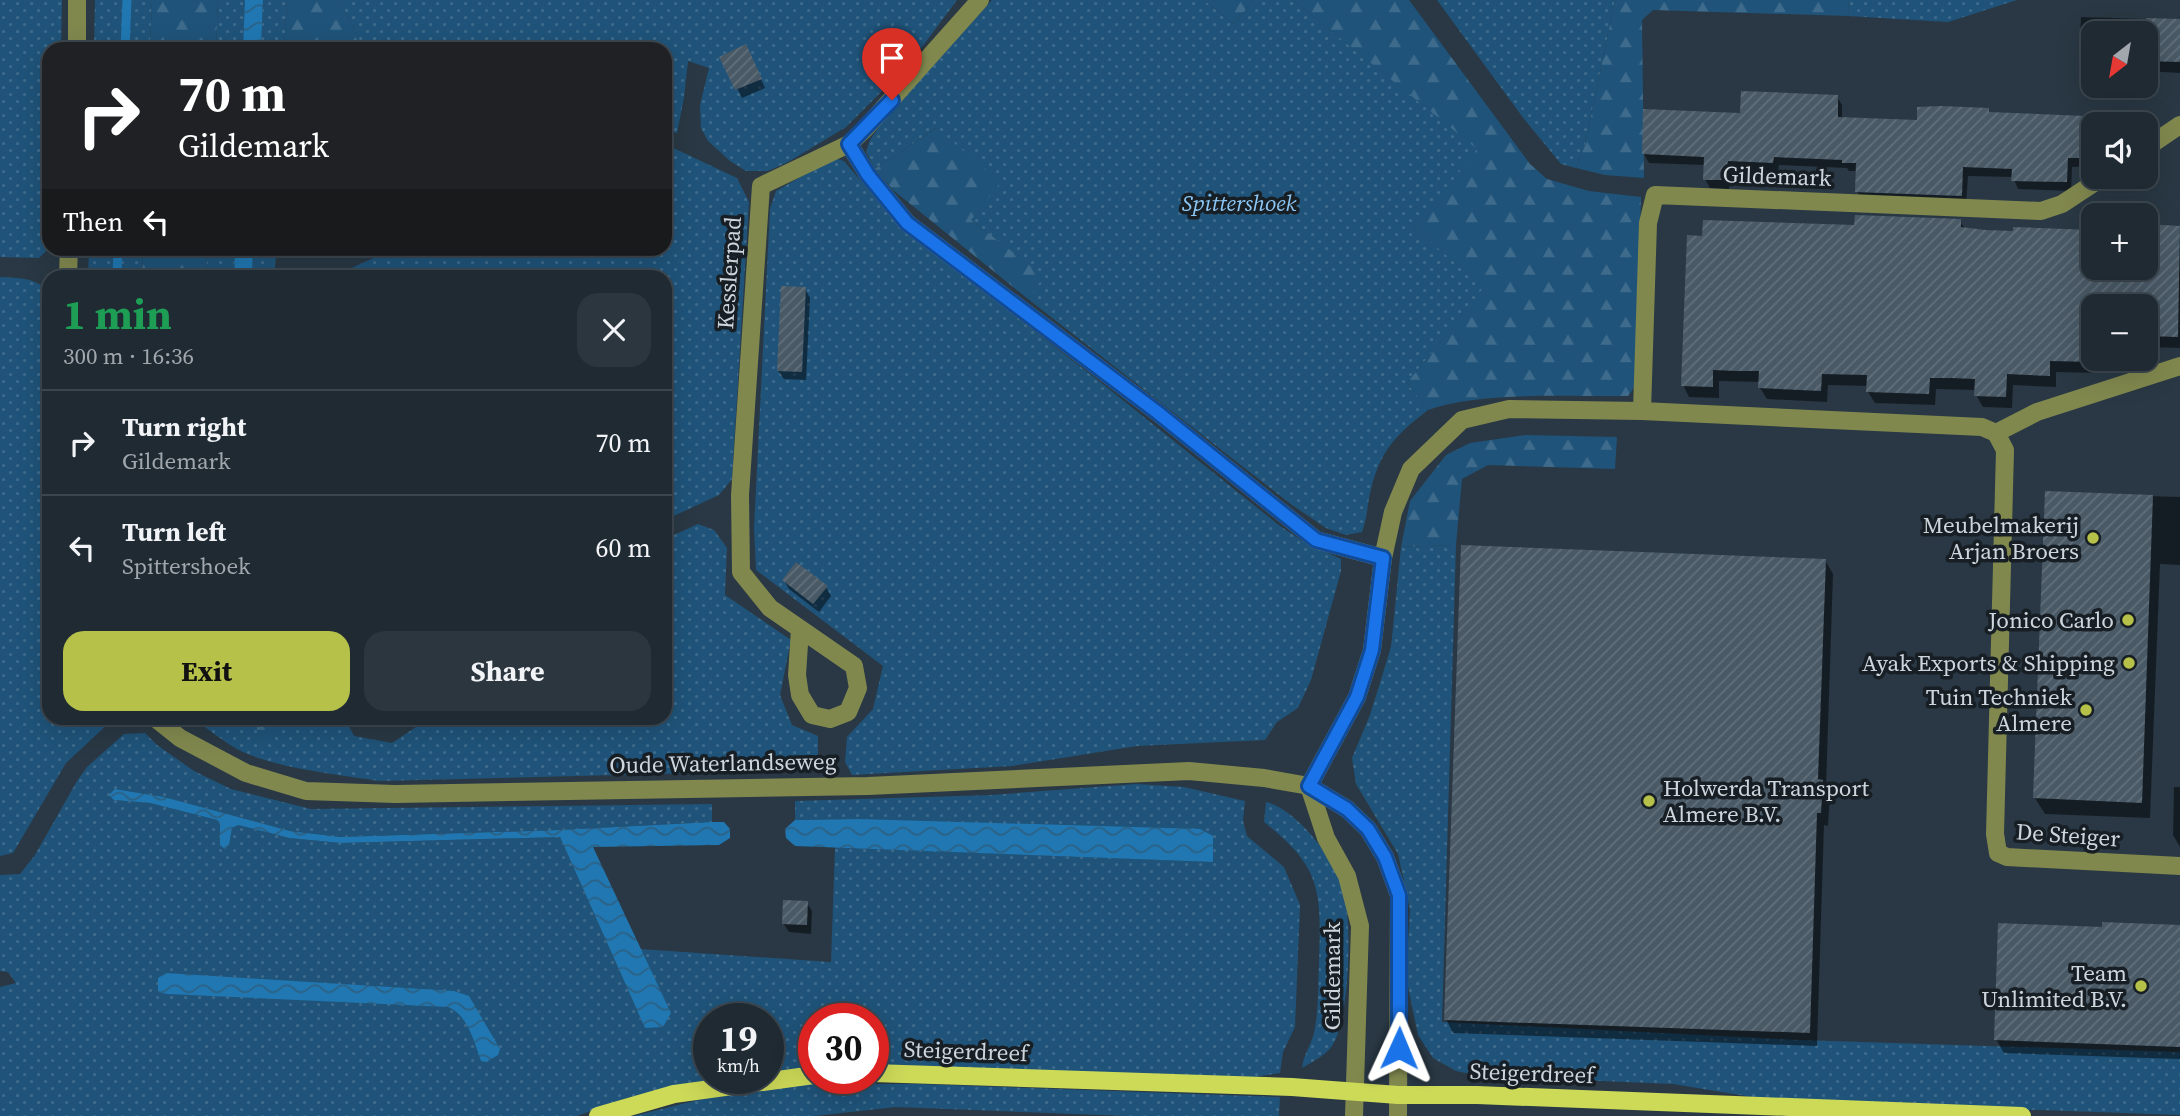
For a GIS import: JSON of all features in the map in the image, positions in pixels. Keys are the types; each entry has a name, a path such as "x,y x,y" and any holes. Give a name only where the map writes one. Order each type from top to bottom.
{"main road":[{"name":"Steigerdreef","path":"889,1074 1355,1091 1398,1095 1477,1095 2022,1116"},
{"path":"598,1116 674,1094 798,1077"}],"street":[{"path":"77,0 77,42"},
{"name":"Kesslerpad","path":"800,629 797,675 800,695 812,715 830,719 848,712 858,688 855,666 770,608 741,572 740,495 757,212 761,186 849,144 979,0"},
{"path":"2158,140 2180,125"},
{"path":"849,144 868,175 907,223 918,232 1157,412 1316,540 1383,558"},
{"name":"Gildemark","path":"1642,411 1648,223 1655,195 2041,211 2062,204 2085,189"},
{"path":"1398,1116 1399,895 1385,857 1368,829 1347,809 1309,786 1357,697 1372,650 1383,558 1393,512 1411,469 1462,420 1509,409 1642,411 1982,427 1996,433 2037,412 2180,366"},
{"name":"De Steiger","path":"1996,433 2005,450 1995,834 1998,853 2007,857 2180,866"},
{"name":"Oude Waterlandseweg","path":"164,725 180,737 246,774 306,791 395,794 869,786 1189,771 1264,778 1309,786"},
{"name":"Gildemark","path":"1309,786 1325,838 1347,876 1360,926 1354,1116"}],"green space":[{"path":"0,0 62,0 61,42 42,42 42,255 39,258 0,257"},
{"path":"95,0 152,0 150,42 94,42"},
{"path":"152,0 218,0 216,42 150,42"},
{"path":"218,0 246,0 244,42 216,42"},
{"path":"263,0 287,0 284,42 261,42"},
{"path":"287,0 339,0 360,42 284,42"},
{"path":"339,0 957,0 910,63 846,127 768,171 746,171 708,141 701,128 700,105 709,68 688,61 677,133 672,132 672,42 360,42"},
{"name":"Spittershoek","path":"992,0 1204,0 1234,24 1254,0 1293,0 1478,149 1415,229 1485,287 1407,383 1428,410 1399,435 1385,453 1375,475 1362,532 1346,535 1326,528 1292,505 1028,299 1043,276 971,220 936,128 875,169 866,152 870,140 884,119"},
{"path":"1204,0 1254,0 1234,24"},
{"path":"1293,0 1409,0 1530,164 1547,179 1589,191 1641,197 1635,386 1628,396 1499,397 1449,404 1428,410 1407,383 1484,287 1415,229 1477,149"},
{"path":"1437,0 1615,0 1585,145 1576,168 1561,164 1524,119"},
{"path":"1615,0 1849,0 1848,16 1653,10 1642,20 1644,178 1605,175 1576,168 1585,145"},
{"path":"1849,0 2017,0 1948,22 1848,16"},
{"path":"936,128 1001,182 971,220 1044,276 1028,299 893,190 875,169"},
{"path":"672,147 737,178 749,202 732,479 719,495 672,517 672,270 347,270 378,256 672,256"},
{"path":"834,158 844,161 898,225 1280,526 1304,542 1341,559 1341,571 1311,680 1298,708 1277,722 1265,740 1137,746 1012,766 852,775 845,762 847,737 873,709 883,666 756,570 754,528 770,209 776,191"},
{"path":"89,256 143,256 142,270 88,270"},
{"path":"143,256 207,256 206,270 142,270"},
{"path":"207,256 235,256 234,270 206,270"},
{"path":"253,256 276,256 275,270 252,270"},
{"path":"0,277 20,278 42,286 42,725 107,725 66,763 13,853 0,856"},
{"path":"1525,435 1617,437 1615,469 1488,465 1462,479 1456,545 1401,547 1410,501 1446,455 1470,443"},
{"path":"698,524 714,530 727,548 725,595 791,640 780,695 792,725 818,736 818,770 380,781 307,770 252,756 202,725 257,725 257,746 280,725 348,725 354,736 392,743 419,725 672,725 672,536"},
{"path":"1456,545 1442,1022 1800,1040 2180,1052 2180,1115 1776,1101 1673,1084 1480,1076 1456,1071 1433,1058 1418,1035 1406,977 1410,910 1398,854 1356,784 1352,758 1370,715 1391,647 1401,547"},
{"path":"257,725 281,725 257,747"},
{"path":"145,733 157,745 194,771 231,789 311,809 712,804 712,822 342,837 290,831 164,797 115,789 114,800 150,803 217,820 220,823 220,845 229,845 232,827 238,825 289,838 341,843 560,837 645,1028 671,1013 640,949 831,962 835,847 1213,862 858,819 795,820 795,801 991,795 1136,784 1184,787 1245,801 1243,821 1247,836 1284,867 1300,905 1295,1027 1283,1052 1280,1073 1243,1079 889,1068 889,1003 798,1003 798,1071 784,1072 784,1003 693,1003 693,1086 627,1098 577,1116 0,1116 0,987 16,983 8,972 0,971 0,875 20,874 35,855 87,767 124,734"},
{"path":"1266,802 1290,815 1314,838 1340,880 1347,907 1348,971 1338,1033 1329,1050 1302,1068 1317,1016 1320,939 1318,900 1308,868 1283,838 1264,822"},
{"path":"889,1084 918,1084 1280,1097 1279,1116 1126,1116 896,1107 815,1116 634,1116 718,1095 784,1094 784,1087 798,1085 798,1094 889,1094"}],"water":[{"path":"245,0 263,0 261,42 243,42"},
{"path":"235,256 253,256 252,270 234,270"},
{"path":"115,789 164,797 290,831 341,837 724,822 730,829 730,838 719,845 593,847 671,1013 663,1027 645,1028 560,837 341,843 289,838 238,825 232,828 229,845 225,849 220,845 220,823 217,820 150,803 114,800 109,795"},
{"path":"858,819 1200,829 1213,836 1213,862 795,846 786,838 785,829 795,820"},
{"path":"166,973 454,991 469,996 500,1049 498,1055 486,1062 481,1061 461,1016 448,1007 167,994 158,992 158,978"}],"building":[{"path":"2146,18 2180,19 2180,62 2158,61 2158,21 2146,21"},
{"path":"746,44 762,79 735,90 719,57"},
{"path":"1741,91 1838,95 1838,117 1917,120 1917,107 1941,106 1989,108 1989,112 2081,116 2081,158 2068,158 2067,182 2011,181 2012,169 1963,167 1962,196 1855,192 1856,163 1842,163 1842,160 1774,157 1773,163 1728,161 1724,180 1703,180 1704,157 1642,154 1643,109 1740,113"},
{"path":"1855,215 1961,219 1961,227 1985,230 2013,231 2013,227 2081,230 2081,280 2158,280 2158,225 2180,226 2178,337 2158,336 2158,294 2081,294 2081,362 2050,361 2050,376 2007,374 2006,397 1974,396 1975,379 1952,378 1930,378 1929,394 1866,392 1867,375 1822,374 1821,391 1758,388 1759,371 1713,370 1713,387 1681,386 1687,235 1702,236 1703,220 1854,225"},
{"path":"781,286 806,287 802,372 777,371"},
{"path":"2045,491 2153,495 2142,803 2033,798"},
{"path":"1461,545 1826,559 1818,779 1823,780 1821,813 1817,813 1810,1033 1444,1020"},
{"path":"796,562 828,586 813,604 782,580"},
{"path":"783,900 808,901 807,925 782,924"},
{"path":"2102,922 2180,925 2180,1047 1994,1040 1998,923 2102,927"}],"waterway":[{"path":"125,42 127,0"},
{"path":"117,270 118,256"}],"place":[{"name":"Meubelmakerij Arjan Broers","path":"2093,538"},
{"name":"Jonico Carlo","path":"2128,620"},
{"name":"Ayak Exports & Shipping","path":"2129,663"},
{"name":"Tuin Techniek Almere","path":"2086,710"},
{"name":"Holwerda Transport Almere B.V.","path":"1649,801"},
{"name":"Team Unlimited B.V.","path":"2141,986"}],"route":[{"path":"892,100 849,144 868,175 907,223 1157,412 1316,540 1383,558 1372,650 1357,697 1309,786 1347,809 1368,829 1385,857 1399,895 1399,1048"}]}
